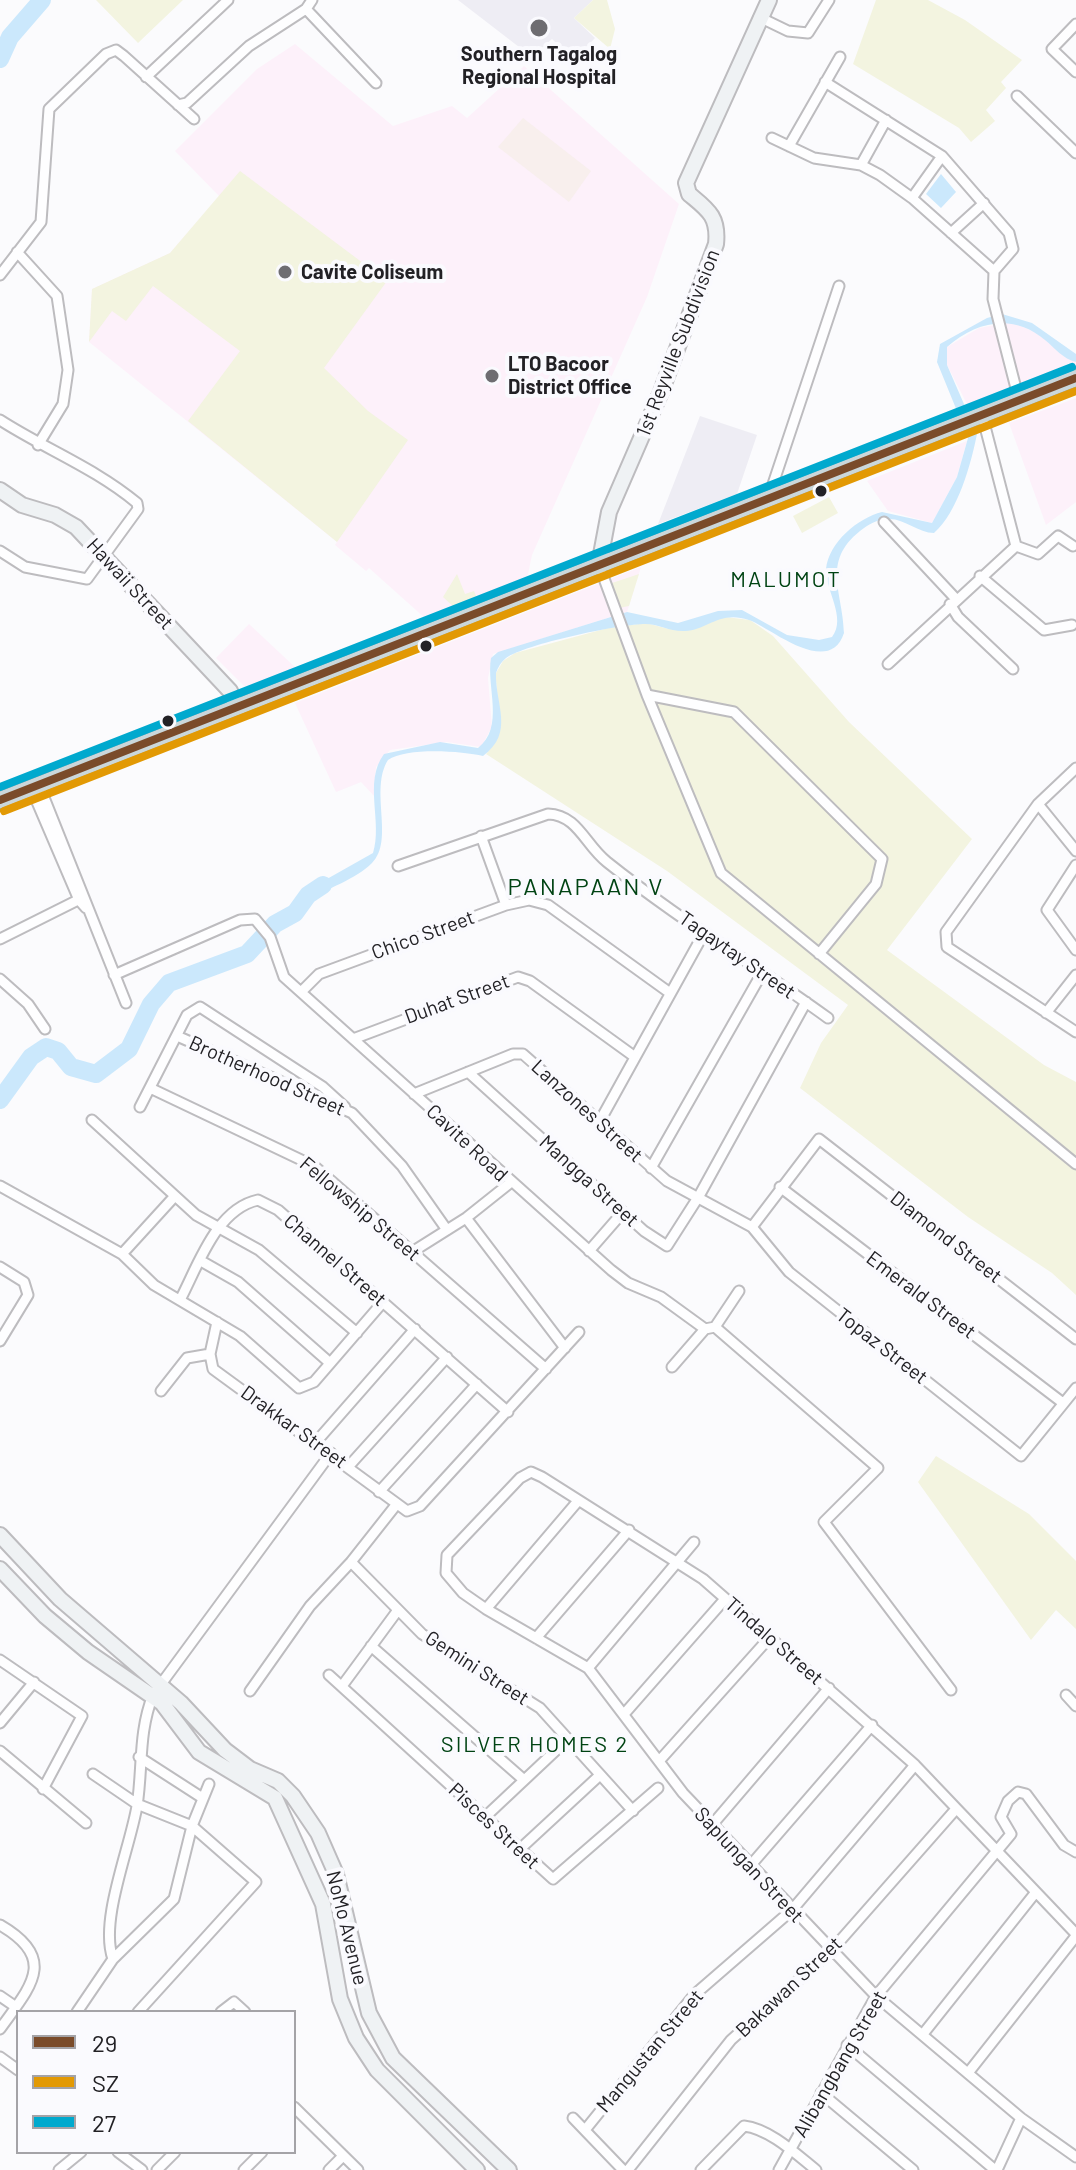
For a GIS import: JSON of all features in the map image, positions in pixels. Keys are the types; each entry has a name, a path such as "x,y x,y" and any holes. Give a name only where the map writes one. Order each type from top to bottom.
{"highway":[{"path":"0,800 1076,378"}],"main road":[{"name":"1st Reyville Subdivision","path":"599,565 609,512 661,392 716,244 715,219 708,207 689,194 686,183 740,70 759,17 769,0"},
{"name":"Hawaii Street","path":"0,490 28,508 72,524 106,556 230,691 236,707"},
{"name":"NoMo Avenue","path":"0,1535 60,1599 157,1690 234,1758 278,1781 293,1796 318,1833 336,1874 362,1992 381,2041 393,2058 509,2170"},
{"name":"NoMo Avenue","path":"0,1569 45,1616 88,1652 157,1690 199,1752 275,1798 323,1904 340,1999 356,2038 398,2094 477,2170"}],"street":[{"path":"146,77 228,0"},
{"path":"759,17 788,31 808,33 829,0"},
{"path":"178,105 187,103 249,46 309,4 376,83"},
{"path":"1076,24 1052,49 1076,72"},
{"path":"0,275 41,222 49,109 110,51 124,56 194,119"},
{"path":"789,146 840,57"},
{"path":"825,82 942,156 1013,240 1011,255 994,271"},
{"path":"1017,96 1076,153"},
{"path":"861,165 886,120"},
{"path":"772,138 814,158 861,165 912,198 994,271 996,311 1019,400"},
{"path":"912,198 942,156"},
{"path":"951,233 984,203"},
{"path":"17,252 57,296 68,370 63,404 38,445"},
{"path":"778,493 773,484 839,286"},
{"path":"982,415 1016,546"},
{"path":"0,420 38,445 102,476 137,503 135,514 93,575 83,580 25,567 0,551"},
{"path":"884,522 953,602 958,617 1013,669"},
{"path":"1016,546 1038,554 1058,536 1073,546"},
{"path":"888,664 1016,546"},
{"path":"599,565 614,612 721,873 1076,1164"},
{"path":"980,576 1044,630 1072,625"},
{"path":"647,695 734,712 882,859 876,884 819,954"},
{"path":"1076,768 1038,804 946,932 947,947 1076,1032"},
{"path":"35,786 126,1003"},
{"path":"1038,804 1076,851"},
{"name":"Tagaytay Street","path":"398,866 548,814 560,815 572,821 607,862 828,1018"},
{"path":"481,836 506,905"},
{"path":"1076,865 1047,910 1076,950"},
{"path":"0,939 82,898"},
{"name":"Chico Street","path":"301,992 319,974 506,905 529,900 548,905 670,993"},
{"name":"Cavite Road","path":"114,975 248,917 263,927 270,937 280,972 510,1183 628,1283 661,1297 710,1328 878,1468 824,1522 951,1690"},
{"path":"601,1119 704,933"},
{"path":"651,1168 762,973"},
{"path":"1046,1013 1076,975"},
{"name":"Duhat Street","path":"353,1039 518,977 530,981 635,1057"},
{"path":"0,979 28,1004 45,1029"},
{"path":"699,1196 806,1002"},
{"path":"140,1107 187,1015 200,1007 323,1087 352,1113"},
{"name":"Brotherhood Street","path":"177,1036 352,1113 402,1166 447,1230"},
{"name":"Lanzones Street","path":"414,1094 513,1054 523,1054 676,1187 699,1196 752,1227"},
{"name":"Mangga Street","path":"468,1072 623,1212 667,1246 699,1196"},
{"name":"Fellowship Street","path":"150,1088 314,1166 546,1369"},
{"path":"92,1120 174,1197 218,1228 259,1250 357,1333"},
{"name":"Diamond Street","path":"780,1187 815,1140 824,1141 1076,1339"},
{"path":"412,1252 466,1218 510,1183"},
{"path":"0,1186 122,1254 154,1285 240,1336 299,1388 310,1387 383,1302"},
{"path":"752,1227 780,1187"},
{"name":"Emerald Street","path":"780,1187 1063,1403"},
{"path":"122,1254 174,1197"},
{"name":"Channel Street","path":"180,1300 218,1228 252,1201 268,1204 508,1412"},
{"path":"589,1251 623,1212"},
{"path":"466,1218 565,1348"},
{"name":"Topaz Street","path":"752,1227 789,1272 1021,1456 1063,1403"},
{"path":"201,1261 238,1282 330,1363"},
{"path":"0,1267 28,1288 26,1301 0,1341"},
{"path":"672,1367 710,1328 739,1291"},
{"path":"161,1391 187,1358 210,1354 217,1322"},
{"path":"316,1442 415,1329"},
{"path":"508,1412 579,1332"},
{"name":"Drakkar Street","path":"210,1354 213,1369 331,1453 396,1505 414,1510 508,1412"},
{"path":"348,1467 447,1357"},
{"path":"379,1492 477,1384"},
{"path":"1063,1403 1076,1388"},
{"path":"113,1959 109,1931 137,1804 145,1715 157,1690 331,1453"},
{"name":"Tindalo Street","path":"444,1561 525,1474 536,1474 678,1563 770,1637 915,1765 1076,1935"},
{"path":"486,1609 578,1501"},
{"path":"250,1691 310,1606 351,1562 396,1505"},
{"path":"536,1638 629,1530"},
{"path":"588,1668 694,1542"},
{"name":"Saplungan Street","path":"444,1561 446,1573 463,1593 588,1668 683,1793 831,1951 876,1996 1021,2118 1076,2157"},
{"name":"Gemini Street","path":"351,1562 381,1588 422,1634 540,1708 633,1811"},
{"path":"625,1713 725,1599"},
{"path":"342,1686 398,1610"},
{"path":"660,1760 770,1637"},
{"path":"371,1646 524,1780"},
{"path":"1,1662 82,1716 43,1789"},
{"name":"Pisces Street","path":"329,1675 553,1879 633,1811"},
{"path":"0,1723 34,1682"},
{"path":"712,1825 829,1688"},
{"path":"1066,1695 1076,1706"},
{"path":"750,1866 872,1725"},
{"path":"485,1817 568,1739"},
{"path":"0,1751 86,1823"},
{"path":"139,1757 201,1797"},
{"name":"Mangustan Street","path":"585,2130 694,1995 792,1910 915,1765"},
{"path":"93,1774 137,1804 192,1826 254,1877 255,1887 140,2010"},
{"path":"520,1849 600,1775"},
{"path":"78,2010 113,1959 174,1899 192,1826 201,1797 209,1784"},
{"path":"633,1811 658,1788"},
{"path":"997,1850 1011,1832 1001,1817 1008,1801 1018,1792 1026,1794 1064,1845 1076,1852"},
{"name":"Bakawan Street","path":"626,2170 731,2040 831,1951 956,1809"},
{"name":"Alibangbang Street","path":"779,2170 876,1996 997,1850"},
{"path":"923,2034 1036,1892"},
{"path":"0,1925 23,1940 34,1959 34,1981 0,2029"},
{"path":"968,2073 1076,1935"},
{"path":"0,1996 16,2007"},
{"path":"224,2010 234,2002 243,2010"},
{"path":"847,2045 996,2170 1021,2118"},
{"path":"821,2093 913,2170"},
{"path":"296,2114 358,2170"},
{"path":"573,2118 626,2170"},
{"path":"701,2170 744,2126 757,2129 790,2149 816,2170"},
{"path":"59,2170 79,2154"},
{"path":"121,2154 142,2170"},
{"path":"157,2170 173,2154"},
{"path":"244,2170 260,2154"},
{"path":"329,2170 343,2156"}],"shaded area":[{"name":"Southern Tagalog Regional Hospital","path":"458,0 593,0 574,18 595,38 574,60 552,39 532,57"},
{"path":"295,44 393,126 452,106 467,118 524,66 679,204 647,297 532,555 527,579 426,619 369,568 366,571 335,545 337,542 89,342 92,289 170,253 219,196 175,151 257,69"},
{"path":"523,118 591,171 569,202 498,147"},
{"path":"1012,322 1035,332 1076,362 1076,367 969,408 947,365 947,347 979,328"},
{"path":"1076,398 1076,502 1046,525 1009,423"},
{"path":"700,416 757,435 737,494 658,524"},
{"path":"967,441 957,477 932,523 888,511 867,481"},
{"path":"641,567 627,612 493,654 488,678 492,727 481,747 447,742 390,750 376,767 374,796 361,782 336,792 295,703"},
{"path":"249,624 296,668 245,687 216,658"}],"green space":[{"path":"96,0 183,0 138,43"},
{"path":"593,0 607,0 615,29 610,49 574,18"},
{"path":"876,0 928,0 965,20 1022,60 1001,82 1006,88 986,110 995,121 971,142 959,128 853,64"},
{"path":"240,171 387,281 324,368 368,411 408,440 337,542 188,421 240,351 153,286 126,321 112,311 89,342 92,289 170,253"},
{"path":"829,497 838,513 802,533 793,516"},
{"path":"457,574 465,594 474,591 476,596 455,608 443,597"},
{"path":"639,574 629,606 619,608 609,584"},
{"path":"726,617 750,620 773,636 849,722 972,839 887,950 1044,1065 1076,1082 1076,1295 1052,1273 968,1217 800,1088 821,1043 848,1005 667,871 486,754 494,744 500,725 496,673 503,661 515,653 608,628 646,623 669,629"},
{"path":"936,1456 1029,1514 1076,1561 1076,1629 1056,1610 1031,1640 918,1482"}],"water":[{"path":"941,174 956,192 941,208 926,194"},
{"path":"1002,314 1032,323 1076,354 1076,362 1063,356 1033,331 1008,323 970,331 947,347 947,365 977,434 962,487 950,513 934,533 894,519 884,519 860,531 848,543 838,566 844,633 836,646 826,651 812,651 749,620 730,617 685,631 648,624 630,625 551,641 517,653 504,660 496,673 501,728 493,747 483,756 420,752 388,760 381,786 382,841 379,853 358,874 306,900 303,894 311,888 373,853 375,777 384,754 440,742 478,748 486,739 493,718 491,658 498,652 627,612 678,623 718,611 742,610 787,635 819,640 832,637 837,621 826,569 839,541 855,526 882,512 932,523 957,477 968,438 937,362 940,344 987,318"}],"waterway":[{"path":"0,59 10,37 42,0"},
{"path":"0,1100 31,1057 46,1047 58,1051 71,1067 96,1074 129,1049 151,1004 169,983 247,954 275,924 295,913 308,895 323,885"}],"transit line":[{"name":"27","path":"0,787 1072,367"},
{"name":"29","path":"0,800 1076,378"},
{"name":"SZ","path":"4,811 1076,391"}],"place":[{"name":"Southern Tagalog Regional Hospital","path":"539,28"},
{"name":"Cavite Coliseum","path":"285,272"},
{"name":"LTO Bacoor District Office","path":"492,376"}],"district":[{"name":"MALUMOT","path":"786,580"},
{"name":"PANAPAAN V","path":"586,887"},
{"name":"SILVER HOMES 2","path":"535,1745"}]}
